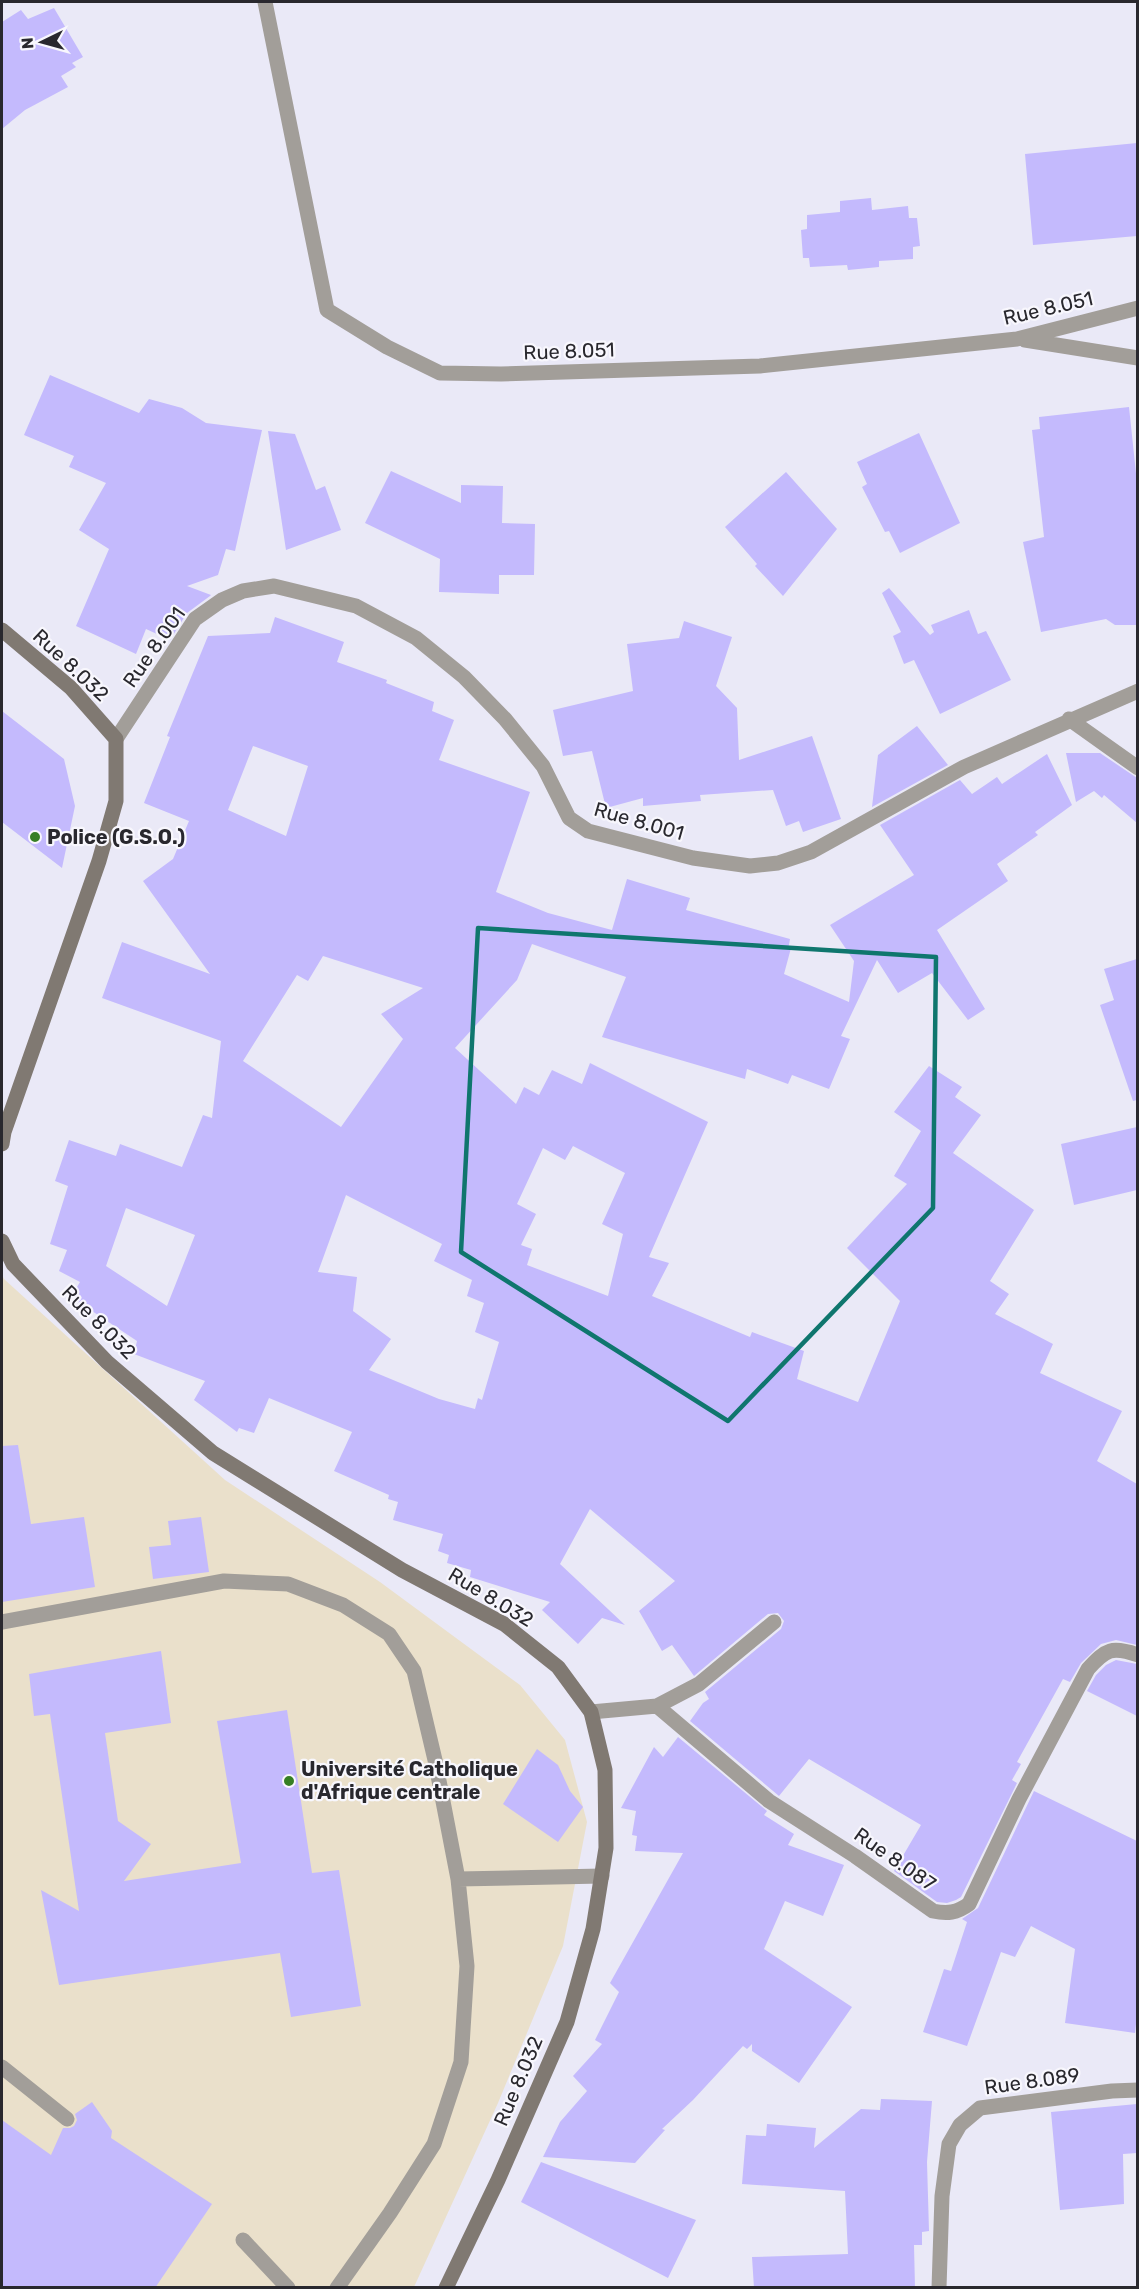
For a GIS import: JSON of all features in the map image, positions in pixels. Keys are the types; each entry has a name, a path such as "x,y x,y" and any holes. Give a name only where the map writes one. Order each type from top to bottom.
{"street":[{"name":"Rue 8.051","path":"265,2 327,310 387,347 440,373 501,374 760,366 1017,339 1137,308"},
{"path":"1017,339 1137,358"},
{"name":"Rue 8.001","path":"116,739 195,619 222,600 243,591 274,586 356,606 416,638 464,677 505,719 543,766 569,818 588,831 693,858 750,866 778,863 811,852 964,767 1137,691"},
{"name":"Rue 8.032","path":"2,630 71,688 116,739"},
{"path":"1069,719 1137,768"},
{"path":"2,1144 99,861 116,801 116,739"},
{"name":"Rue 8.032","path":"2,1241 13,1264 107,1362 213,1453 402,1570 504,1624 558,1667 591,1712 605,1770 606,1848 593,1929 567,2022 498,2180 446,2288"},
{"path":"2,1622 224,1581 288,1584 343,1605 389,1634 414,1671 435,1760 458,1880 467,1966 461,2062 434,2144 390,2213 337,2288"},
{"path":"591,1712 657,1706 699,1684 774,1622"},
{"name":"Rue 8.087","path":"657,1706 770,1801 855,1856 933,1911 946,1913 955,1912 969,1904 1019,1799 1088,1669 1110,1649 1124,1650 1137,1655"},
{"path":"458,1880 602,1876"},
{"path":"2,2067 67,2119"},
{"name":"Rue 8.089","path":"939,2288 942,2196 950,2144 960,2124 980,2108 1112,2091 1137,2090"},
{"path":"243,2240 288,2288"}],"highlighted area":[{"path":"478,928 936,957 933,1208 728,1421 461,1252"}],"shaded area":[{"name":"Université Catholique d'Afrique centrale","path":"2,1275 225,1480 380,1582 520,1685 565,1740 587,1822 563,1946 498,2103 414,2287 2,2287"}],"building":[{"path":"54,8 83,57 72,63 76,67 61,76 68,87 25,110 2,129 2,22 21,10 28,19"},
{"path":"1137,143 1137,236 1033,245 1025,154"},
{"path":"871,198 872,210 908,206 909,218 917,218 920,246 913,247 913,259 879,261 879,267 848,270 847,265 810,267 809,258 803,258 801,230 807,229 807,215 840,212 840,201"},
{"path":"50,375 139,413 149,399 182,408 206,423 262,430 235,551 226,549 218,575 187,586 211,595 187,613 170,640 146,629 136,654 76,626 109,549 79,530 106,483 69,467 74,456 24,435"},
{"path":"1129,407 1137,483 1137,625 1115,625 1106,619 1041,632 1023,542 1044,537 1032,430 1040,429 1039,417"},
{"path":"268,431 295,434 316,490 325,486 341,530 286,550"},
{"path":"919,433 960,523 900,553 889,531 885,532 862,487 867,484 857,462"},
{"path":"391,471 461,503 461,485 503,486 502,523 535,524 534,575 499,575 499,594 439,592 440,559 365,523"},
{"path":"786,472 837,529 783,596 755,566 757,564 725,527"},
{"path":"889,588 930,635 934,632 931,625 969,610 978,634 986,631 1011,680 940,714 914,660 904,664 893,636 901,632 882,593"},
{"path":"275,617 344,642 337,662 387,680 386,683 434,702 432,711 454,720 439,760 530,792 496,892 548,913 612,930 627,879 690,898 686,910 790,939 788,950 791,948 784,974 849,1002 854,961 830,925 914,875 880,825 960,780 972,794 997,777 1002,784 1047,754 1072,805 1035,832 1038,835 997,864 1008,881 937,930 985,1009 968,1020 932,973 898,993 877,960 841,1036 850,1039 829,1089 792,1075 788,1084 747,1069 745,1079 602,1037 626,977 532,944 517,980 455,1048 516,1104 524,1087 539,1095 552,1070 582,1084 590,1063 708,1122 649,1257 669,1263 652,1296 750,1337 752,1332 804,1351 797,1379 858,1402 900,1301 847,1248 907,1184 894,1176 921,1131 894,1112 929,1066 962,1087 955,1097 981,1115 953,1153 1034,1210 990,1281 1009,1294 995,1314 1053,1344 1040,1373 1122,1411 1097,1461 1137,1484 1137,1645 1116,1640 1101,1644 1081,1663 1070,1682 1063,1679 1017,1762 1021,1764 1012,1780 1017,1783 961,1897 956,1900 947,1903 937,1902 894,1871 921,1825 809,1759 779,1796 690,1721 703,1703 709,1699 705,1692 781,1629 784,1621 778,1613 768,1614 694,1676 672,1645 662,1651 639,1611 675,1581 590,1509 560,1564 625,1625 602,1618 578,1644 542,1610 550,1602 470,1577 471,1570 447,1563 449,1555 438,1551 443,1534 393,1520 398,1502 388,1499 389,1495 334,1471 352,1432 269,1398 254,1433 239,1428 237,1432 194,1400 205,1381 134,1354 137,1341 71,1297 80,1282 59,1271 67,1250 50,1244 68,1186 55,1181 69,1140 116,1156 120,1144 182,1167 203,1115 212,1118 221,1041 102,998 122,942 210,974 143,881 173,859 189,821 144,803 170,737 167,736 208,636 270,633","holes":["253,746 308,766 286,836 228,810","323,956 423,988 381,1014 403,1039 341,1127 243,1061 297,975 308,981","573,1146 625,1173 602,1224 623,1234 608,1296 527,1265 532,1249 521,1245 536,1214 517,1204 543,1148 565,1160","346,1195 442,1244 434,1261 472,1280 467,1296 484,1303 475,1332 499,1342 482,1400 478,1398 475,1409 439,1399 369,1370 391,1339 353,1311 357,1277 318,1272","126,1208 195,1235 167,1306 106,1266"]},
{"path":"684,621 732,637 716,686 737,708 739,760 812,736 841,819 803,832 799,821 786,826 773,790 700,795 701,801 643,806 643,798 606,808 592,751 563,756 553,710 633,691 627,644 679,638"},
{"path":"2,711 64,759 75,806 62,868 2,822"},
{"path":"917,726 948,765 872,807 878,755"},
{"path":"1066,753 1100,753 1137,778 1137,823 1104,795 1102,798 1094,791 1076,802"},
{"path":"1137,959 1137,1100 1133,1101 1100,1005 1114,1000 1104,969"},
{"path":"1137,1127 1137,1190 1074,1205 1061,1144"},
{"path":"18,1445 31,1524 84,1517 95,1587 2,1602 2,1446"},
{"path":"201,1517 209,1572 153,1579 149,1547 171,1545 168,1521"},
{"path":"161,1651 171,1723 105,1733 118,1821 151,1844 124,1881 241,1863 217,1721 287,1710 312,1873 339,1870 361,2006 291,2017 280,1953 59,1985 41,1890 79,1911 50,1714 34,1716 29,1674"},
{"path":"1116,1660 1137,1664 1137,1716 1087,1691 1096,1675 1106,1665"},
{"path":"678,1737 767,1811 764,1815 794,1834 788,1845 844,1865 823,1916 785,1901 764,1949 852,2007 799,2083 752,2051 752,2044 747,2049 743,2046 693,2100 662,2129 665,2130 635,2163 543,2157 560,2122 587,2091 573,2076 602,2044 595,2040 619,1992 610,1983 683,1853 635,1851 637,1836 632,1835 636,1811 621,1808 654,1747 663,1757"},
{"path":"537,1749 558,1765 570,1791 583,1807 558,1842 503,1804"},
{"path":"1034,1791 1137,1841 1137,2015 1135,2033 1065,2023 1075,1949 1031,1926 1015,1957 1001,1952 967,2046 923,2032 944,1969 951,1971 967,1922 962,1919 978,1908"},
{"path":"881,2099 932,2101 927,2162 929,2231 922,2232 922,2245 914,2245 915,2288 754,2288 752,2257 848,2254 845,2191 742,2184 746,2135 766,2136 767,2124 816,2128 814,2148 861,2109 880,2110"},
{"path":"92,2102 112,2131 111,2138 212,2204 155,2288 2,2288 2,2120 51,2155 63,2128 74,2126 77,2120 75,2114"},
{"path":"1137,2104 1137,2153 1123,2154 1124,2204 1060,2210 1051,2112"},
{"path":"541,2162 696,2220 668,2278 521,2202"}],"place":[{"name":"Police (G.S.O.)","path":"35,837"},
{"name":"Université Catholique d'Afrique centrale","path":"289,1781"}]}
